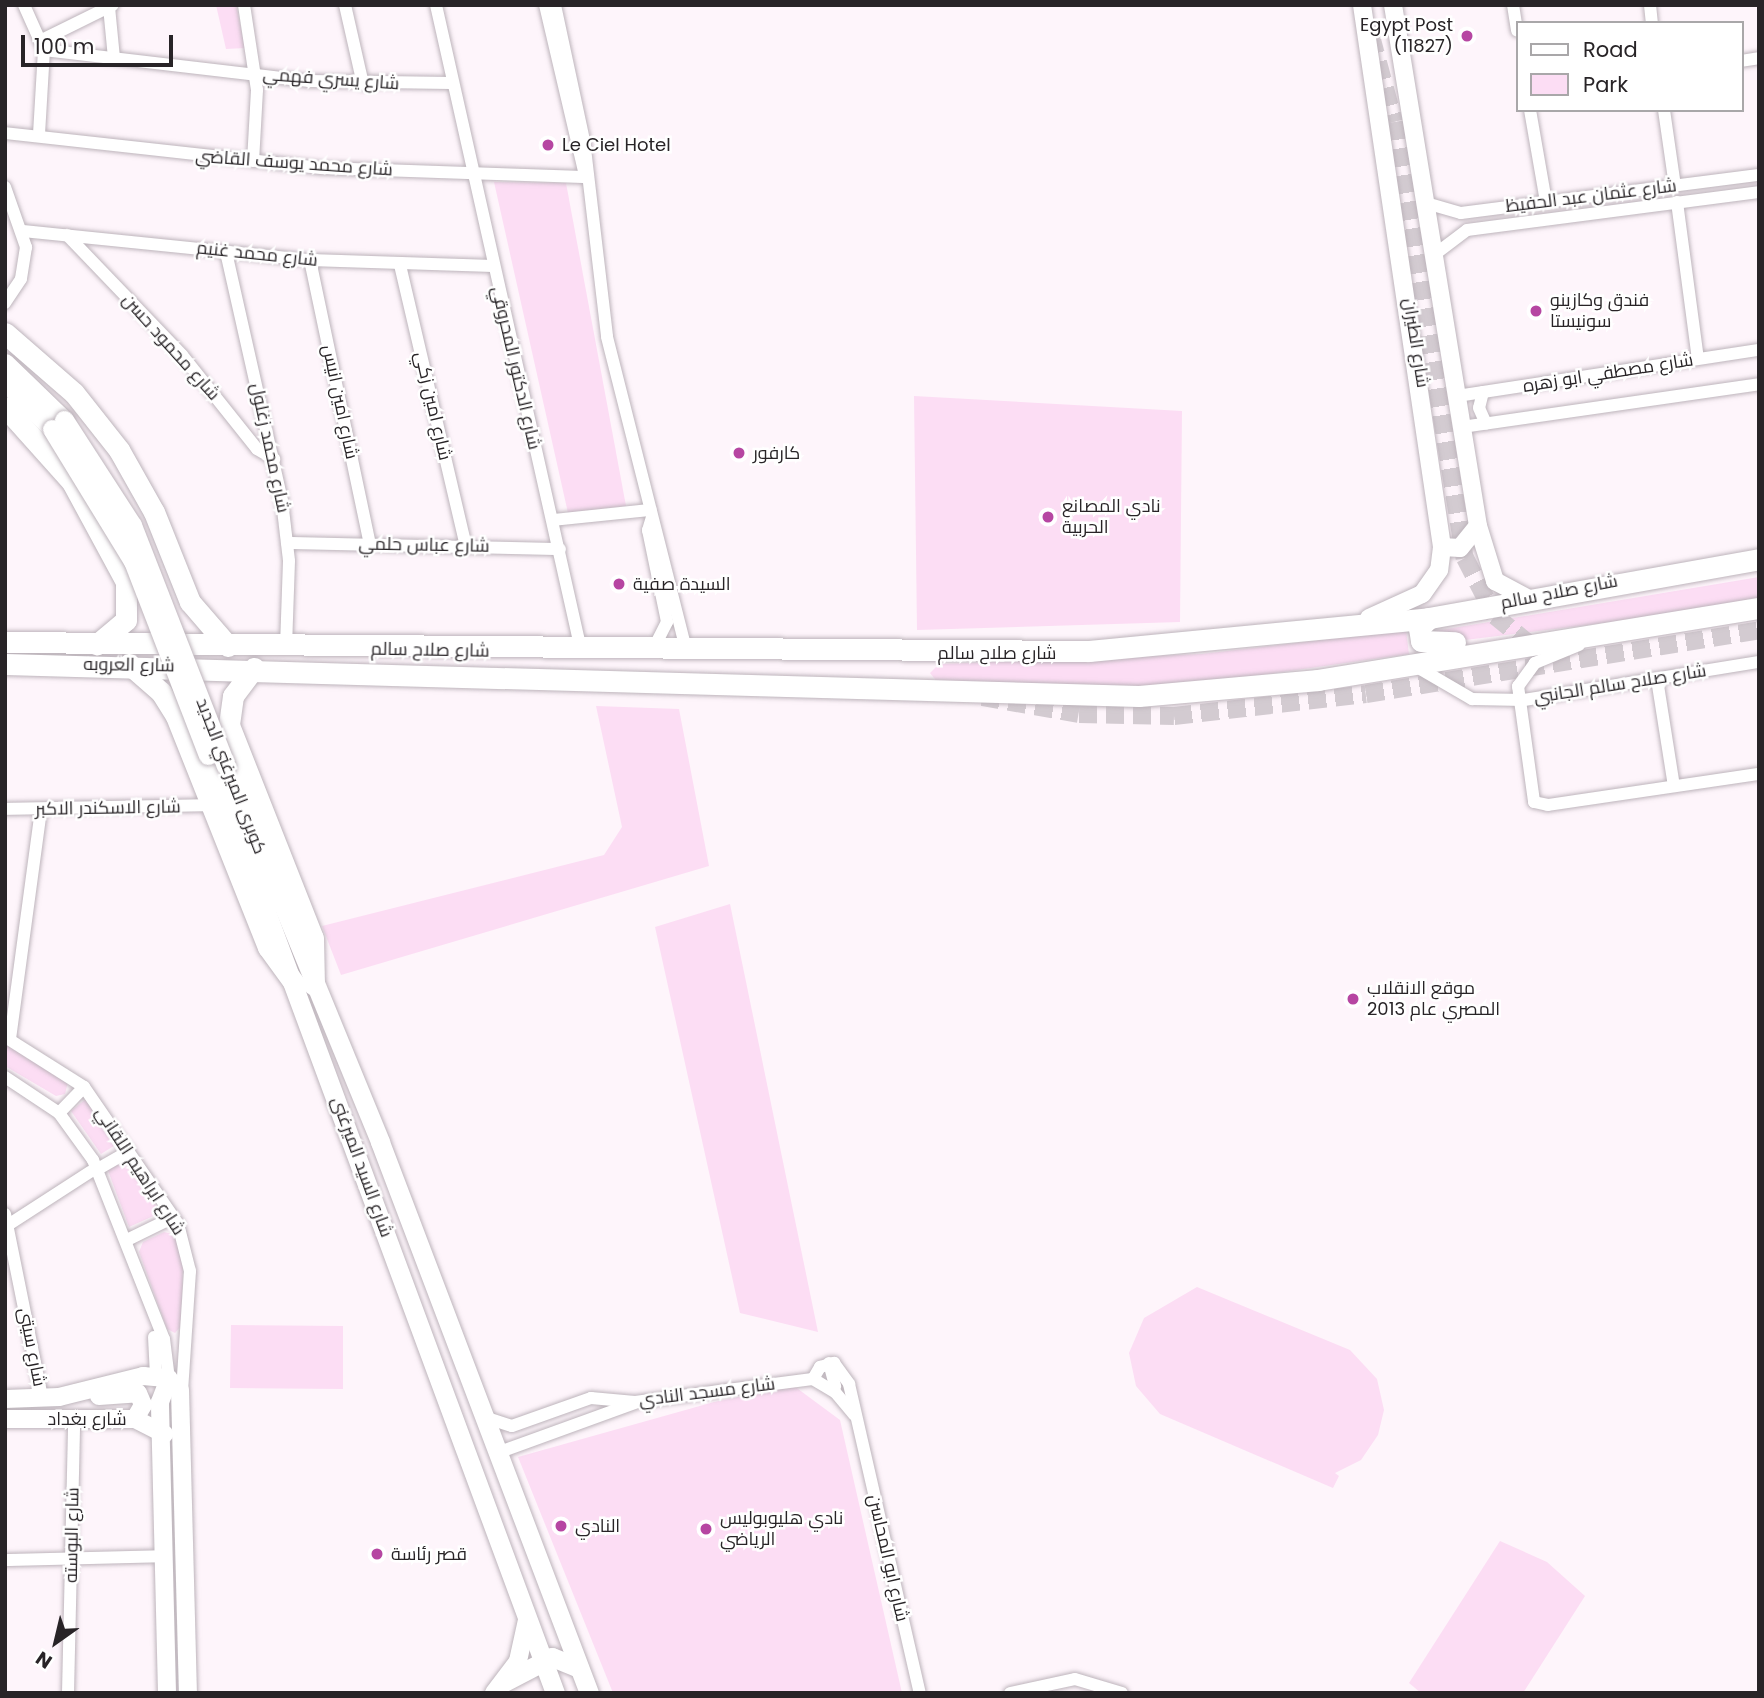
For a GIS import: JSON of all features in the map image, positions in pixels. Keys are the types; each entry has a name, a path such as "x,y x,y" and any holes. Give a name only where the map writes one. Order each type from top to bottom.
{"highway":[{"path":"5,333 66,385 119,450 155,512 180,578 197,613 228,646"},
{"path":"5,407 72,482 129,591 126,620 97,644"},
{"name":"شارع صلاح سالم","path":"228,646 582,652 686,650 915,653 1143,648 1429,618 1527,598 1759,559"},
{"path":"129,591 157,604 173,595 180,578"},
{"name":"شارع صلاح سالم","path":"254,667 1169,695 1288,685 1508,646 1759,608"},
{"path":"1429,618 1418,632 1426,645 1508,646"},
{"name":"شارع العروبه","path":"5,642 228,646"},
{"path":"915,653 915,689"},
{"name":"شارع العروبه","path":"5,664 254,667"},
{"name":"شارع السيد الميرغنى","path":"129,664 165,697 188,746 268,947 309,997"},
{"name":"شارع السيد الميرغنى","path":"254,667 233,696 232,734 313,938 309,997"},
{"path":"188,746 208,733 232,734"}],"main road":[{"name":"شارع الطيران","path":"1346,626 1422,594 1439,570 1442,547 1362,5"},
{"name":"شارع الطيران","path":"1392,5 1478,526 1496,581 1527,598"},
{"name":"كوبرى الميرغني الجديد","path":"5,363 79,438 132,525 309,997"},
{"name":"كوبرى الميرغني الجديد","path":"5,381 66,446 127,549 309,997"},
{"path":"1442,547 1460,548 1478,526"},
{"name":"شارع السيد الميرغنى","path":"309,997 483,1416 589,1693"},
{"name":"شارع السيد الميرغنى","path":"309,997 555,1693"},
{"path":"163,1377 183,1399"},
{"name":"شارع بغداد","path":"5,1399 42,1398 163,1377"},
{"name":"شارع ابراهيم اللقاني","path":"163,1377 160,1402 164,1434 167,1693"},
{"path":"82,1391 96,1397 135,1392 143,1405 135,1419"},
{"path":"160,1402 183,1399"},
{"name":"شارع ابراهيم اللقاني","path":"183,1399 188,1693"},
{"name":"شارع بغداد","path":"5,1419 135,1419 164,1434"},
{"path":"499,1687 521,1653 527,1620 546,1623 557,1608"},
{"path":"499,1687 543,1661 562,1657 579,1668"}],"street":[{"path":"24,5 42,45 39,135"},
{"path":"244,5 256,74 253,162"},
{"path":"345,5 363,84"},
{"name":"شارع الدكتور المحروقي","path":"436,5 451,83 582,652"},
{"path":"545,5 584,174 607,337 686,650"},
{"path":"555,5 584,140 584,174"},
{"path":"1513,5 1516,24"},
{"path":"42,45 111,6 114,58"},
{"name":"شارع يسري فهمي","path":"42,45 114,58 363,84 451,83"},
{"path":"1530,112 1546,202"},
{"path":"1664,112 1675,186"},
{"name":"شارع محمد يوسف القاضي","path":"5,133 253,162 472,174 584,174"},
{"name":"شارع عثمان عبد الحفيظ","path":"1426,203 1454,213 1759,175"},
{"path":"5,187 23,231 26,263 5,303"},
{"name":"شارع عثمان عبد الحفيظ","path":"1458,233 1759,192"},
{"path":"1677,202 1699,359"},
{"path":"1434,255 1458,233 1454,213"},
{"name":"شارع محمد غنيم","path":"23,231 310,260 493,266"},
{"name":"شارع محمود حسن","path":"67,235 183,355 257,449 274,459"},
{"name":"شارع محمد زغلول","path":"226,252 274,459 287,543 286,648"},
{"name":"شارع امين انيس","path":"310,260 370,544"},
{"name":"شارع امين زكي","path":"400,265 466,546"},
{"name":"شارع مصطفي ابو زهره","path":"1457,396 1759,350"},
{"name":"شارع مصطفي ابو زهره","path":"1462,427 1759,384"},
{"path":"1483,392 1479,408 1486,424"},
{"path":"553,520 651,513"},
{"path":"651,513 648,530 667,622 651,651"},
{"name":"شارع عباس حلمي","path":"287,543 560,549"},
{"path":"1611,632 1535,663 1520,681 1517,700 1528,793 1538,804 1759,774"},
{"name":"شارع صلاح سالم الجانبي","path":"1406,664 1437,675 1467,697 1517,700 1759,662"},
{"path":"1657,678 1674,786"},
{"name":"شارع الاسكندر الاكبر","path":"5,809 212,805"},
{"path":"8,1038 41,810"},
{"name":"شارع ابراهيم اللقاني","path":"8,1038 84,1087 174,1217 190,1265 189,1342 183,1399"},
{"name":"شارع ابراهيم اللقاني","path":"5,1077 59,1112 94,1170 127,1240 165,1343 163,1377"},
{"name":"شارع ابراهيم اللقاني","path":"5,1086 60,1125 94,1170 157,1345 163,1377"},
{"path":"59,1112 84,1087"},
{"path":"7,1219 129,1151"},
{"path":"127,1240 174,1217"},
{"name":"شارع سيتى","path":"7,1219 42,1398"},
{"path":"165,1343 189,1342"},
{"path":"813,1379 829,1363"},
{"path":"829,1363 838,1365 848,1380 833,1387 829,1363"},
{"name":"شارع مسجد النادي","path":"483,1416 512,1426 584,1399 635,1402 813,1379"},
{"name":"شارع ابو المحاسن","path":"813,1379 833,1387 857,1422"},
{"name":"شارع ابو المحاسن","path":"848,1380 920,1693"},
{"path":"497,1453 635,1402"},
{"name":"شارع البوسته","path":"68,1693 74,1420"},
{"path":"5,1560 165,1556"},
{"path":"1010,1693 1084,1679 1122,1693"}],"green space":[{"path":"216,5 236,5 245,48 226,49"},
{"path":"494,182 566,183 626,506 568,513"},
{"name":"نادي المصانع الحربية","path":"914,396 1182,411 1180,622 917,630"},
{"path":"1759,577 1759,604 1433,644 1429,632"},
{"path":"1406,630 1409,654 1190,685 1076,691 938,683 930,673 939,664 1201,654"},
{"path":"596,706 679,709 709,866 341,975 322,926 604,855 622,827"},
{"path":"730,904 818,1332 740,1313 655,927"},
{"path":"5,1043 68,1082 65,1094 56,1096 5,1066"},
{"path":"86,1099 117,1144 101,1154 71,1111"},
{"path":"128,1159 160,1213 129,1227 107,1168"},
{"path":"164,1232 177,1235 183,1266 181,1326 175,1333 167,1329 139,1252 143,1242"},
{"path":"1197,1287 1350,1350 1377,1379 1384,1410 1378,1435 1361,1460 1335,1473 1339,1476 1333,1488 1160,1414 1136,1386 1129,1353 1144,1318"},
{"path":"231,1325 343,1326 343,1389 230,1388"},
{"name":"نادي هليوبوليس الرياضي","path":"794,1386 840,1420 902,1693 613,1693 518,1457 714,1402"},
{"path":"1500,1541 1547,1562 1585,1596 1523,1693 1421,1693 1409,1683"}],"tunnel":[{"path":"1371,36 1394,122 1465,558 1495,616 1537,650"},
{"path":"982,697 1079,714 1174,716 1366,694 1759,630"}],"place":[{"name":"Egypt Post (11827)","path":"1467,36"},
{"name":"Le Ciel Hotel","path":"548,145"},
{"name":"فندق وكازينو سونيستا","path":"1536,311"},
{"name":"كارفور","path":"739,453"},
{"name":"نادي المصانع الحربية","path":"1048,517"},
{"name":"السيدة صفية","path":"619,584"},
{"name":"موقع الانقلاب المصري عام 2013","path":"1353,999"},
{"name":"النادي","path":"561,1526"},
{"name":"نادي هليوبوليس الرياضي","path":"706,1529"},
{"name":"قصر رئاسة","path":"377,1554"}]}
